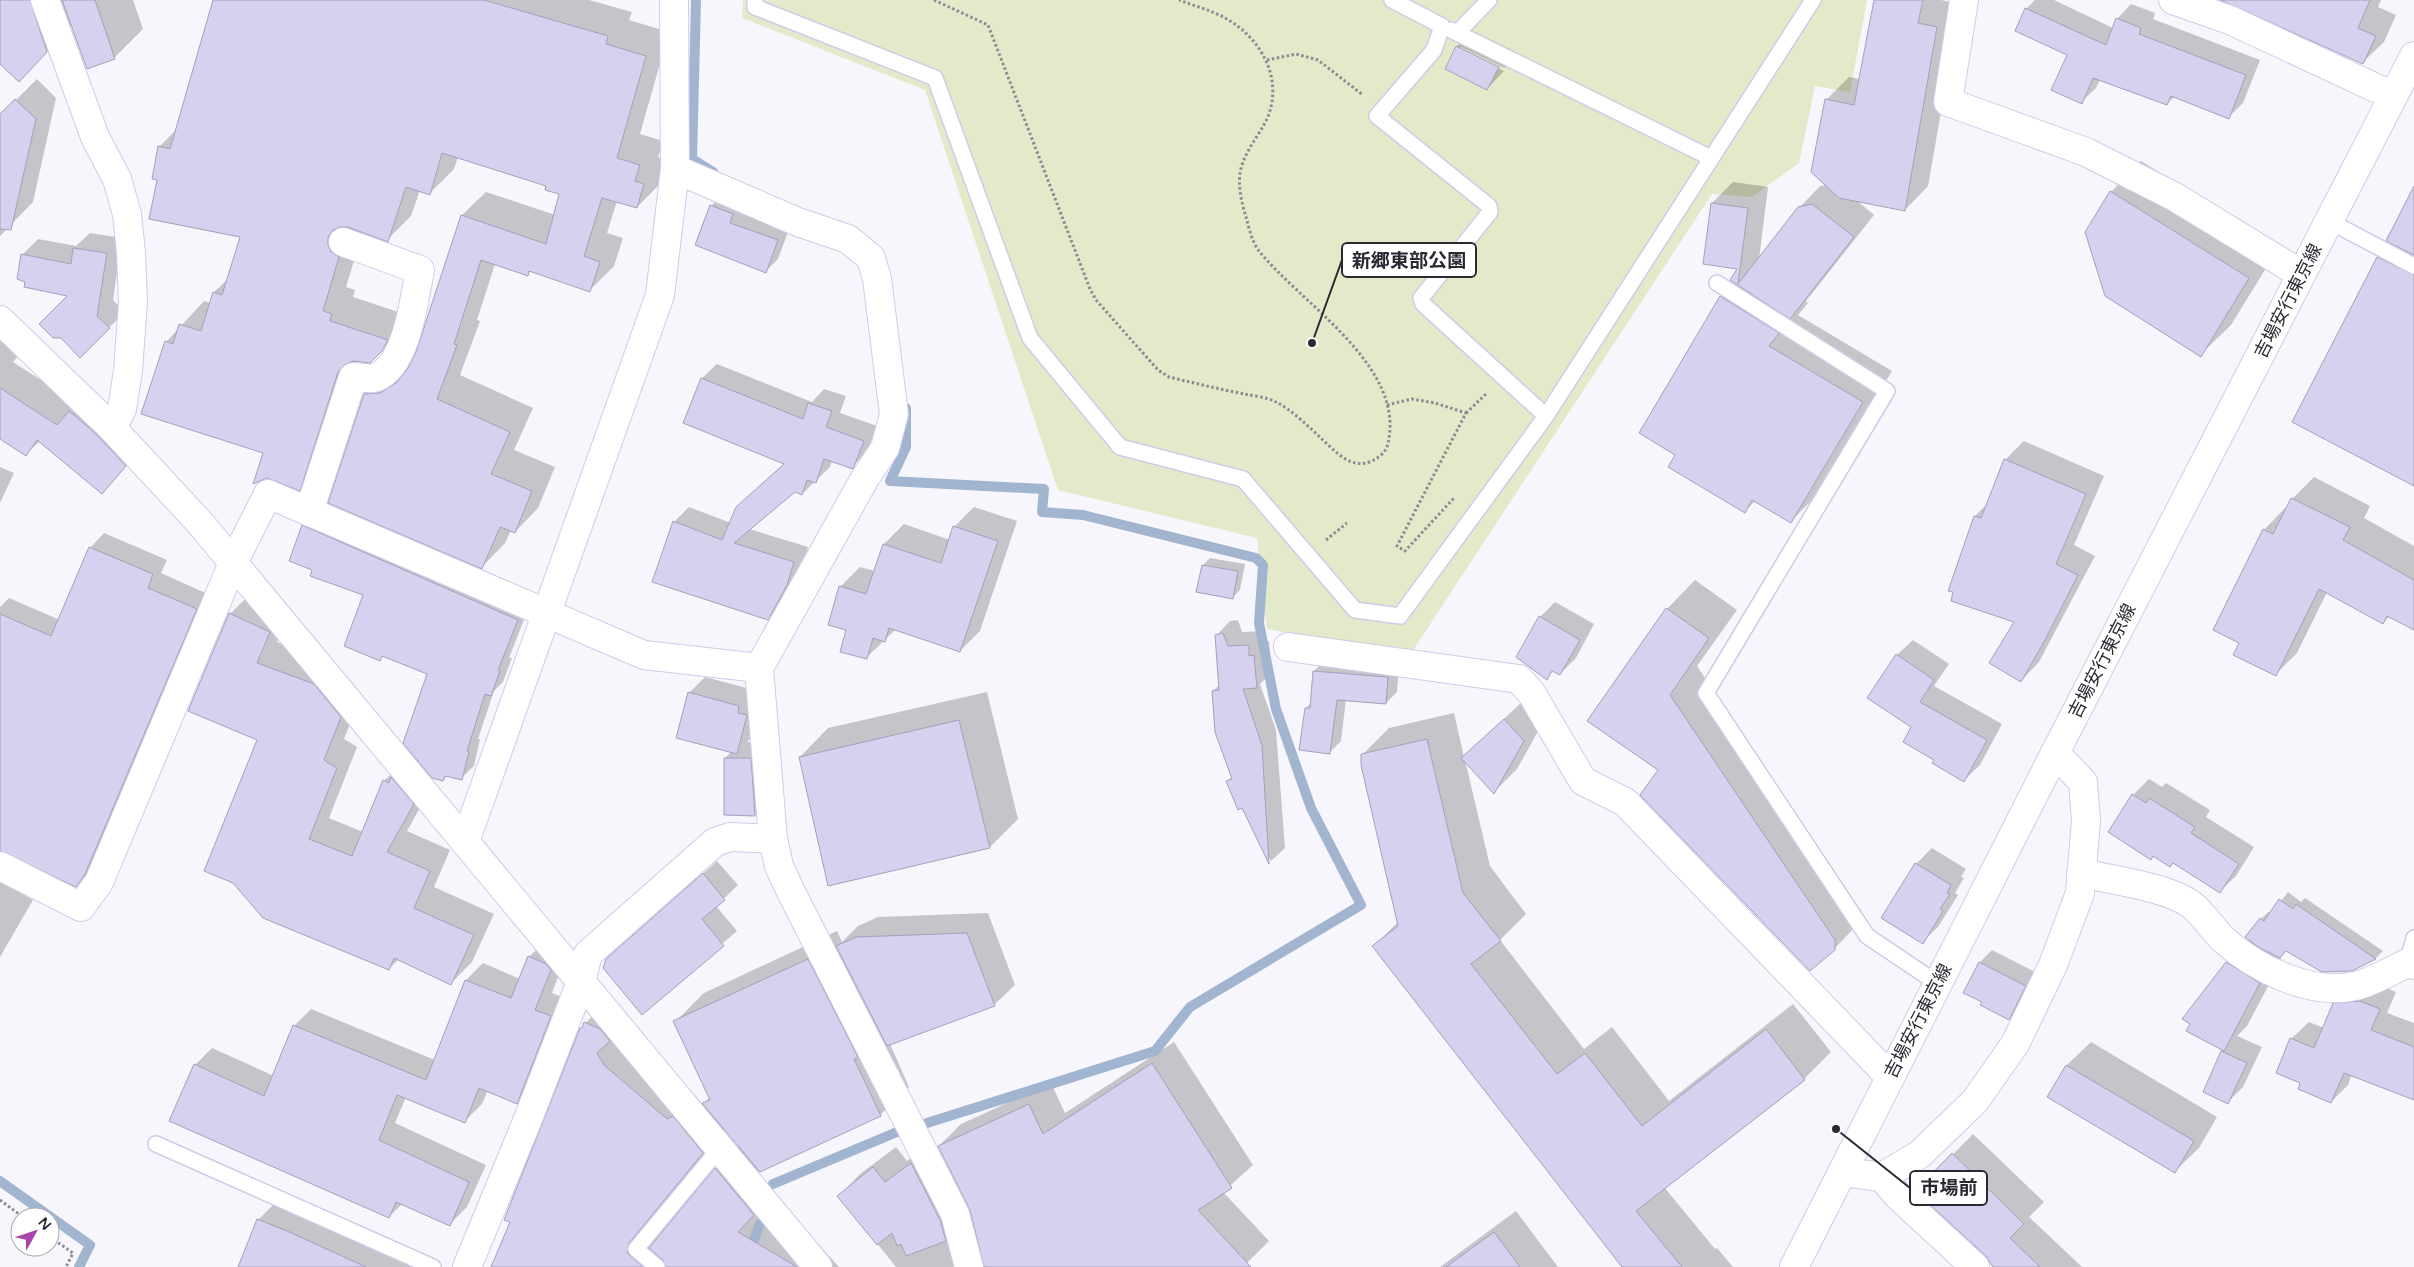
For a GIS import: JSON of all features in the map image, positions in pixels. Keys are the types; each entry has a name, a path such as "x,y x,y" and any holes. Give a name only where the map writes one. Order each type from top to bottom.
{"street":[{"path":"46,0 96,137 117,179 126,214 131,253 133,302 128,371 122,409 112,428"},
{"path":"465,842 660,295 675,169 674,0"},
{"path":"1964,0 1948,102 2086,152 2175,197 2301,274"},
{"path":"2173,0 2230,20 2393,96"},
{"name":"吉場安行東京線","path":"1794,1267 1937,983 2414,56"},
{"path":"675,169 798,222 848,239 871,258 877,279 894,414 885,448 865,478 759,668 774,839 779,866 791,892 955,1214 969,1267"},
{"path":"309,512 353,377 376,378 391,366 405,339 420,270 343,242"},
{"path":"0,320 112,428 201,524 818,1267"},
{"path":"0,866 82,907 99,882 233,563 268,494 644,655 759,668"},
{"path":"1288,647 1519,679 1532,694 1583,781 1625,802 1890,1077"},
{"path":"1843,1172 1882,1177 1920,1154 1975,1101 2015,1044 2053,965 2080,893 2086,821 2083,782 2055,753"},
{"path":"467,1267 528,1119 581,982 588,954 715,842 730,837 774,839"},
{"path":"2081,873 2164,892 2193,906 2223,939 2245,958 2292,980 2322,989 2356,986 2412,955"},
{"path":"1882,1177 1898,1196 1975,1267"}],"lane":[{"path":"755,0 754,7 935,78 1030,338 1120,448 1243,480 1355,610 1400,616 1546,416 1813,0"},
{"path":"1392,0 1711,158"},
{"path":"1457,33 1489,0"},
{"path":"1442,26 1434,50 1377,116 1488,206 1490,212 1421,298 1423,304 1546,416"},
{"path":"2329,221 2414,266"},
{"path":"1717,283 1887,390 1706,693 1867,936 1937,983"},
{"path":"156,1144 433,1267"},
{"path":"657,1267 636,1249 719,1149"}],"path":[{"path":"934,0 988,25 1090,289 1096,300 1158,370 1169,377 1275,401 1323,440 1338,456 1348,461 1363,463 1381,455 1389,445 1390,426 1387,405 1379,381 1364,358 1258,250 1241,201 1240,174 1246,154 1271,109 1271,76 1267,60 1255,41 1224,17 1179,0"},
{"path":"1267,60 1296,54 1318,60 1350,84"},
{"path":"1387,405 1412,399 1435,403 1466,413 1397,546 1405,551 1456,495"},
{"path":"60,1244 73,1254 66,1267"}],"green space":[{"path":"743,0 1867,0 1850,92 1815,86 1799,163 1752,197 1712,194 1410,655 1267,629 1257,538 1058,490 925,90 742,18"}],"building":[{"path":"0,0 30,0 47,52 19,82 0,64"},
{"path":"62,0 95,0 115,59 87,69"},
{"path":"213,0 484,0 608,36 606,44 646,56 617,158 640,165 635,181 644,184 637,208 602,198 584,256 600,262 590,292 529,271 528,276 481,260 454,344 457,345 437,399 510,432 491,474 532,491 515,533 500,527 482,569 328,503 364,394 380,393 396,383 408,368 416,352 461,215 546,244 559,194 545,190 546,186 442,153 430,195 406,187 388,242 348,227 340,227 333,230 328,237 328,245 331,252 339,257 323,311 332,314 330,321 388,340 382,351 370,363 353,361 344,365 338,372 300,491 267,478 253,484 263,453 141,414 165,341 173,344 179,324 201,331 213,292 222,295 240,237 149,219 157,180 152,179 158,146 170,149"},
{"path":"1874,0 1923,0 1918,23 1937,27 1905,211 1839,198 1811,172 1825,99 1854,105"},
{"path":"2220,0 2370,0 2358,28 2376,36 2363,64"},
{"path":"2025,8 2106,45 2116,18 2141,28 2139,34 2246,75 2229,119 2171,96 2167,105 2093,78 2082,104 2051,90 2067,55 2015,31"},
{"path":"1456,46 1499,67 1487,90 1445,69"},
{"path":"15,99 36,119 11,230 0,229 0,114"},
{"path":"2414,186 2414,255 2386,241"},
{"path":"2110,191 2249,278 2201,357 2105,296 2085,232"},
{"path":"1711,203 1748,208 1738,284 1798,207 1812,204 1854,237 1790,319 1730,280 1737,269 1703,264"},
{"path":"710,205 733,214 730,223 778,240 766,273 695,245"},
{"path":"73,248 107,253 97,316 110,328 80,358 61,338 53,338 39,324 67,296 24,287 25,282 17,279 21,254 71,264"},
{"path":"2377,257 2414,275 2414,486 2292,422"},
{"path":"1720,296 1779,333 1769,346 1863,402 1791,523 1752,500 1745,513 1668,467 1675,455 1639,433"},
{"path":"701,378 803,419 808,403 832,411 826,427 864,441 853,469 824,459 816,483 807,480 802,495 795,492 734,543 794,562 787,585 768,620 652,582 673,521 722,540 736,507 784,464 683,423"},
{"path":"0,388 57,425 69,411 95,433 126,466 102,494 37,440 26,456 0,439"},
{"path":"2004,459 2086,494 2056,564 2078,575 2021,682 1989,663 2014,622 1951,601 1953,592 1948,591 1974,516 1981,518"},
{"path":"2291,498 2350,527 2343,540 2414,580 2414,630 2387,616 2383,624 2319,589 2276,676 2233,655 2239,643 2213,630 2263,529 2273,534"},
{"path":"302,525 518,620 498,670 500,671 491,696 485,694 467,751 469,752 462,780 445,776 443,781 432,778 403,743 427,674 382,656 380,661 344,646 363,595 310,576 312,570 289,561"},
{"path":"953,526 998,541 960,652 889,628 885,642 873,638 867,659 840,652 846,630 828,625 839,586 866,594 883,544 941,563"},
{"path":"89,547 153,574 148,588 197,609 85,874 76,887 0,851 0,614 51,636"},
{"path":"1202,565 1238,571 1233,599 1196,592"},
{"path":"1666,608 1709,638 1670,695 1835,940 1835,950 1810,971 1640,795 1658,770 1587,721"},
{"path":"229,613 270,632 257,663 314,684 341,717 324,760 337,768 309,839 352,856 383,780 389,783 391,777 414,804 387,852 430,871 414,908 474,935 451,985 394,958 389,970 263,918 233,883 204,871 257,740 188,711"},
{"path":"1539,616 1580,640 1560,675 1552,671 1547,680 1516,657"},
{"path":"1223,633 1228,646 1249,645 1249,656 1254,655 1257,688 1243,689 1262,745 1269,864 1242,808 1238,810 1226,781 1232,779 1215,732 1212,691 1219,690 1215,635"},
{"path":"1896,654 1934,680 1920,702 1987,740 1964,782 1932,763 1934,760 1903,742 1911,727 1867,698"},
{"path":"1313,671 1388,677 1386,704 1337,700 1330,754 1299,750 1305,708 1310,708"},
{"path":"688,692 739,706 738,713 747,715 737,754 676,738"},
{"path":"1504,719 1524,741 1494,794 1461,758"},
{"path":"959,720 990,848 828,886 799,757"},
{"path":"1427,739 1463,893 1501,941 1471,964 1557,1074 1585,1053 1642,1126 1766,1029 1805,1080 1636,1211 1682,1267 1622,1267 1372,946 1398,926 1361,765 1361,754"},
{"path":"724,758 751,758 755,816 724,815"},
{"path":"2132,794 2146,803 2149,798 2195,827 2191,833 2239,864 2220,893 2173,863 2170,867 2153,856 2151,860 2108,832"},
{"path":"1915,863 1951,885 1947,893 1950,894 1940,909 1943,911 1923,944 1881,918"},
{"path":"703,873 725,900 702,919 724,946 642,1015 603,968 606,959"},
{"path":"2279,899 2293,909 2296,904 2376,959 2352,971 2322,972 2286,951 2280,958 2260,948 2245,937 2260,918 2264,921"},
{"path":"967,933 995,1006 887,1046 836,946 856,937"},
{"path":"528,956 546,964 551,970 535,1010 551,1016 517,1104 479,1088 465,1123 397,1095 379,1140 469,1182 450,1226 396,1202 389,1218 169,1121 194,1064 264,1096 293,1025 426,1080 465,980 511,998"},
{"path":"808,959 858,1057 854,1059 881,1116 760,1172 702,1103 710,1100 673,1021"},
{"path":"1979,962 2026,986 2009,1020 1980,1005 1982,1002 1963,993"},
{"path":"2226,962 2260,983 2224,1051 2186,1031 2190,1024 2182,1019"},
{"path":"2360,1001 2380,1009 2371,1030 2414,1047 2414,1100 2344,1073 2331,1103 2298,1089 2300,1083 2276,1073 2290,1038 2314,1048 2333,1003"},
{"path":"584,1022 600,1029 610,1041 597,1053 604,1065 667,1119 673,1116 703,1153 629,1243 627,1253 643,1267 491,1267 510,1222 504,1220"},
{"path":"2221,1051 2247,1063 2228,1104 2203,1092"},
{"path":"1152,1063 1232,1188 1198,1210 1251,1267 984,1267 970,1210 938,1146 1029,1104 1043,1134"},
{"path":"2066,1065 2194,1141 2175,1173 2047,1097"},
{"path":"1952,1153 2024,1224 2010,1238 2040,1267 1993,1267 1986,1256 1915,1191"},
{"path":"911,1163 940,1220 946,1241 906,1256 901,1244 897,1246 892,1233 877,1245 837,1196 873,1167 885,1182"},
{"path":"715,1168 754,1215 738,1232 797,1267 666,1267 663,1260 649,1248"},
{"path":"257,1219 287,1231 366,1267 238,1267"},
{"path":"1494,1232 1520,1267 1446,1267"}],"waterway":[{"path":"696,0 692,159 713,172"},
{"path":"906,408 906,447 890,481 1044,489 1042,512 1083,515 1256,558 1263,565 1259,623 1276,709 1311,808 1361,905 1190,1007 1155,1051 927,1123"},
{"path":"773,1184 897,1132"},
{"path":"0,1181 90,1245 79,1267"},
{"path":"744,1267 760,1223"}],"place":[{"name":"新郷東部公園","path":"1312,343"},
{"name":"市場前","path":"1836,1129"}]}
